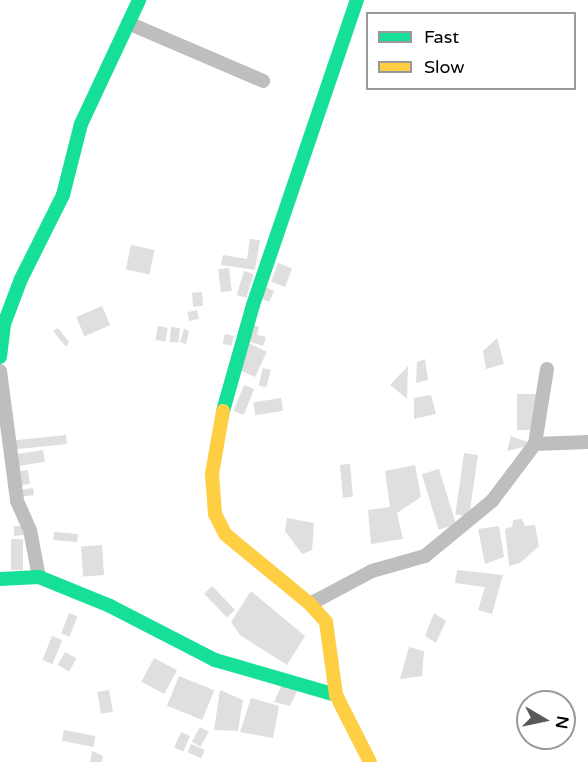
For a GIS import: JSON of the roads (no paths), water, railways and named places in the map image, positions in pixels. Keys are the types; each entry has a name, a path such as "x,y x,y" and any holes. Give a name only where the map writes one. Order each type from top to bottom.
{"street":[{"path":"0,357 4,324 21,279 63,195 81,124 139,0"},
{"path":"357,0 253,305 224,408 212,474 215,514 225,534 310,604 331,633 336,695 370,762"},
{"path":"128,23 263,81"},
{"path":"310,604 372,571 436,550 497,496 535,444 547,369"},
{"path":"0,371 17,501 30,530 39,577"},
{"path":"535,444 588,442"},
{"path":"0,579 39,577 111,606 154,632 215,660 336,695"}]}
